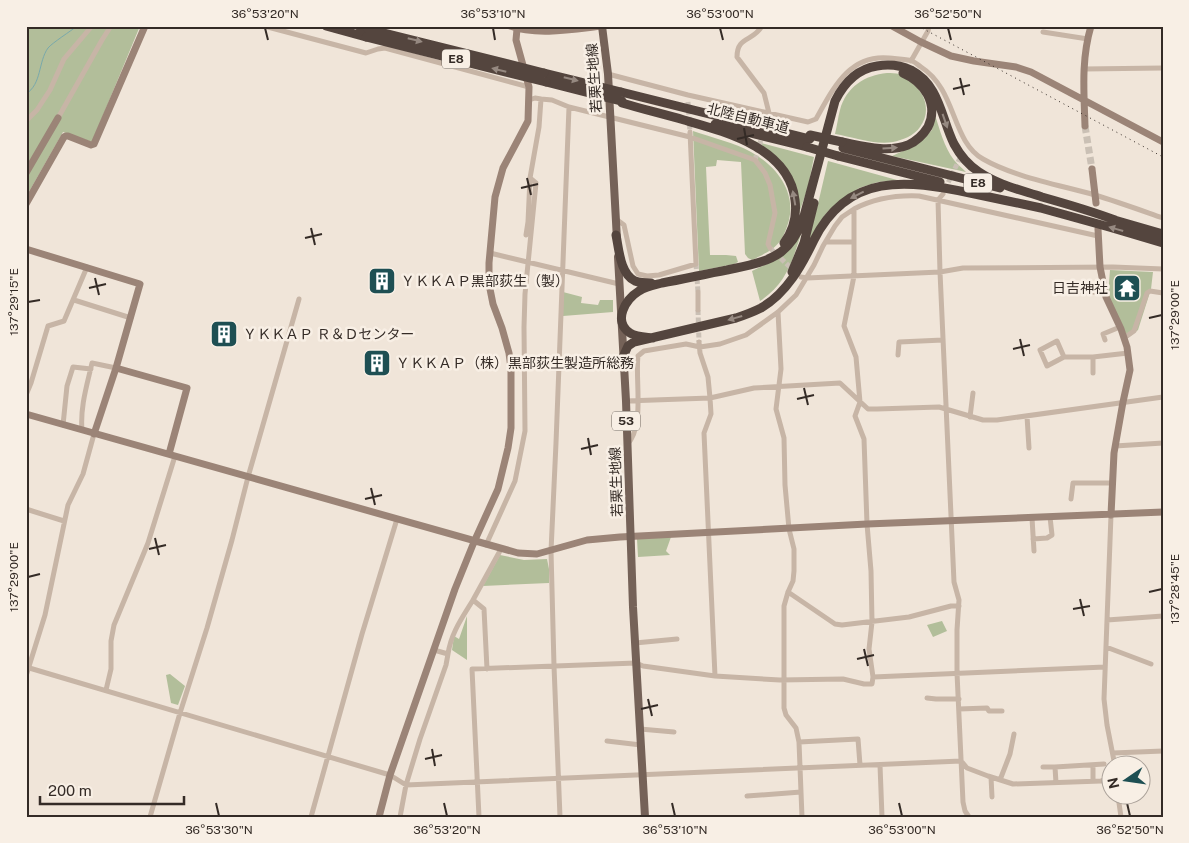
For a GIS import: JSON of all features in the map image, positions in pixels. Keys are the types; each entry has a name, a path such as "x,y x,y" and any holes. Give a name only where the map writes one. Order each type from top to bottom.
{"highway":[{"name":"北陸自動車道","path":"326,26 364,30 622,99 809,140"},
{"path":"653,338 630,334 624,328 620,319 623,310 633,295 642,289 662,283 755,263 776,255 787,246 796,235 803,220 835,101 848,80 860,72 879,65 901,66 925,80 934,93 955,145 964,160 986,177 1006,186 1090,210 1115,220"},
{"path":"777,295 790,275 804,242 834,121 840,103 848,89 866,76 882,70 890,70 912,78 924,89 928,96 932,110 930,122 920,137 909,144 895,148 840,148 809,140"},
{"name":"北陸自動車道","path":"545,77 585,92 597,92"},
{"name":"北陸自動車道","path":"622,99 708,114 760,126 1042,199 1163,234"},
{"path":"622,99 706,126 742,140 767,154 784,171 795,197 796,211 793,226 782,246 769,257 755,263"},
{"name":"北陸自動車道","path":"840,148 1163,243"},
{"path":"623,357 628,346 634,342 745,315 759,309 777,295 791,280 802,265 819,230 829,217 849,199 872,188 899,184 932,186 1041,208"},
{"path":"616,236 624,267 629,276 637,282 662,283"}],"main road":[{"name":"若栗生地線","path":"603,26 608,74 620,319 626,400 644,817"}],"street":[{"path":"26,121 37,110 50,90 64,60 92,26"},
{"path":"26,174 104,35 111,26"},
{"path":"26,204 64,137 68,136 91,145 94,144 145,26"},
{"path":"264,26 366,53 385,48 530,87"},
{"path":"371,52 379,26"},
{"path":"378,817 390,775 455,589 500,483 508,448 511,428 511,368 509,353 493,304 489,284 495,197 503,168 528,121 530,87 514,27 561,30 603,26"},
{"path":"762,26 758,32 739,44 737,58 764,93 769,113"},
{"path":"892,26 951,56 1016,67 1031,72 1163,142"},
{"path":"911,61 929,26"},
{"path":"1085,126 1084,69 1086,47 1091,26"},
{"path":"1043,32 1088,40"},
{"path":"608,74 688,98 808,122 816,119 840,80 858,64 884,58 911,61 928,72 938,83 950,104 967,145 974,154 1017,174 1163,218"},
{"path":"1084,69 1163,68"},
{"path":"529,100 535,98 552,100 569,107 690,134 755,160 770,184 775,213 768,244 770,248"},
{"path":"526,235 530,178 539,127 541,98"},
{"path":"560,817 551,551 569,107"},
{"path":"616,220 624,225 633,266 638,274 647,276 658,275 696,264 690,134"},
{"path":"964,152 967,145"},
{"path":"1092,169 1096,199"},
{"path":"486,545 515,481 525,431 525,294 536,183 530,178"},
{"path":"943,194 938,200 940,272 954,582 959,600 957,673 963,802 969,817"},
{"path":"627,446 632,440 637,419 638,356 644,351 686,344 720,344 746,335 778,312 796,295 804,277 835,226 842,217 865,203 896,196 919,196 1098,233 1100,267 1105,293 1124,338 1130,370 1115,446 1112,483 1104,699 1113,756"},
{"path":"478,817 472,669 636,663 643,666 715,676 785,680 843,679 872,684 873,677 869,649 872,622 864,440 855,416 860,402 856,357 844,326 854,276 854,209"},
{"path":"826,242 854,242"},
{"path":"26,249 140,284 116,368 94,434 87,464 68,505 45,615 26,676"},
{"path":"490,253 619,284"},
{"path":"26,395 32,383 48,326 64,321 87,267"},
{"path":"804,277 940,272 963,268 1100,267 1163,269"},
{"path":"1064,290 1105,293"},
{"path":"1124,338 1134,330 1147,293 1150,291 1163,293"},
{"path":"698,292 698,310"},
{"path":"150,817 230,549 248,477 299,299"},
{"path":"74,300 131,318"},
{"path":"778,312 781,369 776,409 784,438 785,485 789,529 794,549 793,581 784,606 784,708 786,716 796,728 799,742 802,817"},
{"path":"1105,340 1102,334 1120,327"},
{"path":"898,355 899,342 943,340"},
{"path":"1064,357 1057,341 1040,350 1047,366 1064,357 1093,357 1128,353"},
{"path":"699,345 708,377 711,414 704,433 715,676"},
{"path":"1093,357 1093,373"},
{"path":"82,430 81,418 84,396 92,363 187,388 172,455 148,543 114,625 111,641 111,669 106,690"},
{"path":"62,425 66,386 73,367 91,369"},
{"path":"626,400 710,398 754,388 840,383 868,408 939,407 983,420 997,420 1163,397"},
{"path":"970,417 973,393"},
{"path":"26,414 518,554 537,554 586,540 631,536 1163,512"},
{"path":"1027,416 1029,448"},
{"path":"1115,446 1163,443"},
{"path":"1071,499 1074,483 1112,483"},
{"path":"26,509 64,520"},
{"path":"1033,539 1047,538 1052,535 1050,517"},
{"path":"1032,518 1034,551"},
{"path":"311,817 362,634 397,519"},
{"path":"400,817 406,785 420,739 442,679 454,631 501,549"},
{"path":"788,592 835,624 842,625 909,617 951,606 959,606"},
{"path":"473,600 484,609 487,669"},
{"path":"1107,620 1163,616"},
{"path":"635,643 678,639"},
{"path":"1106,647 1151,664"},
{"path":"434,650 448,654"},
{"path":"873,677 1105,667"},
{"path":"27,668 390,775 406,785 961,761"},
{"path":"927,698 958,700"},
{"path":"959,709 987,708 989,711 1002,711"},
{"path":"640,729 674,732"},
{"path":"1000,780 1010,754 1014,734"},
{"path":"799,742 858,739 860,766"},
{"path":"607,741 641,745"},
{"path":"1113,753 1163,751"},
{"path":"961,761 967,768 1013,784 1102,781"},
{"path":"1043,767 1102,764"},
{"path":"880,765 882,817"},
{"path":"1093,765 1093,781"},
{"path":"1056,767 1056,782"},
{"path":"990,777 992,797"},
{"path":"747,796 801,792"}],"green space":[{"path":"26,26 140,26 92,142 63,132 26,197"},
{"path":"887,73 898,74 904,77 921,92 926,109 923,121 917,130 904,139 886,143 871,142 835,134 843,102 852,89 871,76"},
{"path":"935,115 948,150 955,162 966,172 892,156 918,144 932,130"},
{"path":"693,131 731,143 751,152 768,164 782,180 789,199 789,220 780,241 766,253 752,260 745,254 741,162 717,160 716,166 706,167 710,255 736,256 738,262 699,271"},
{"path":"754,141 814,157 808,187 796,222 797,191"},
{"path":"828,161 897,180 878,182 859,188 831,208 823,217 804,249 817,208"},
{"path":"801,234 787,272 776,287 760,301 752,271 773,261"},
{"path":"1110,270 1153,272 1151,289 1138,330 1128,338 1108,296"},
{"path":"563,292 582,297 581,303 598,305 600,300 613,300 613,312 563,316"},
{"path":"671,537 666,551 670,555 638,557 637,539"},
{"path":"500,555 524,560 547,559 549,583 483,586"},
{"path":"467,616 467,660 452,650 454,636 459,639"},
{"path":"942,621 947,631 933,637 927,625"},
{"path":"170,674 185,686 178,705 171,703 166,675"}],"waterway":[{"path":"26,94 35,85 48,48 77,26"}],"tunnel":[{"path":"688,102 690,132"},
{"path":"755,160 769,113"},
{"path":"1085,126 1092,169"},
{"path":"945,189 961,156"},
{"path":"770,248 793,270"},
{"path":"696,264 698,292"},
{"path":"698,310 699,342"}],"railway":[{"path":"918,26 1163,157"}],"place":[{"name":"ＹＫＫＡＰ黒部荻生（製）","path":"382,281"},
{"name":"日吉神社","path":"1127,288"},
{"name":"ＹＫＫＡＰ Ｒ＆Ｄセンター","path":"224,334"},
{"name":"ＹＫＫＡＰ（株）黒部荻生製造所総務","path":"377,363"}]}
